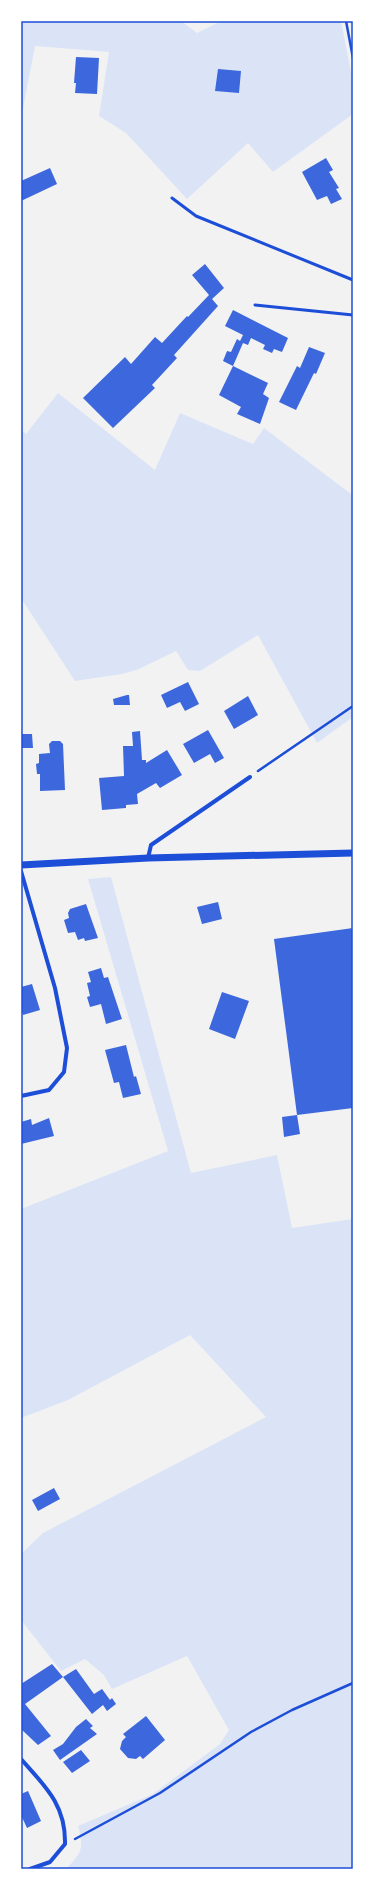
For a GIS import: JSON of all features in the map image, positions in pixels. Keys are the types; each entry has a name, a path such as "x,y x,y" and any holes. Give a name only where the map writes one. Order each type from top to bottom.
{"street":[{"path":"148,858 151,845 250,777"},
{"path":"21,864 148,858 353,853"},
{"path":"21,871 55,988 67,1048 64,1072 48,1090 21,1096"},
{"path":"21,1759 45,1786 56,1802 66,1827 65,1844 50,1862 30,1869"}],"lane":[{"path":"172,198 196,216 353,280"},
{"path":"255,305 353,315"}],"path":[{"path":"346,21 353,58"},
{"path":"250,777 353,706"},
{"path":"65,1844 160,1793 251,1732 292,1710 353,1683"}],"shaded area":[{"path":"21,21 181,21 197,33 221,21 341,21 353,82 353,114 273,172 248,143 187,199 126,133 99,116 109,52 35,46 21,119"},
{"path":"58,393 155,470 180,413 253,444 264,428 351,494 353,490 353,717 317,743 258,635 200,671 188,670 176,651 139,669 122,674 75,681 21,598 21,429 26,434"},
{"path":"111,877 191,1173 277,1155 292,1228 353,1219 353,1869 66,1869 80,1850 81,1840 78,1826 153,1794 220,1744 229,1730 187,1656 112,1689 104,1675 85,1659 61,1671 21,1620 21,1554 43,1533 266,1417 190,1335 68,1400 21,1418 21,1209 168,1151 88,879"}],"building":[{"path":"76,57 99,58 97,94 75,93 76,83 74,83"},
{"path":"218,69 241,71 239,93 215,91"},
{"path":"326,158 333,170 329,172 339,188 336,189 342,199 331,204 327,196 317,200 302,172"},
{"path":"50,168 57,184 21,201 21,181"},
{"path":"205,264 224,288 212,299 218,306 174,355 177,358 152,385 155,388 113,428 83,398 125,357 131,364 155,337 162,343 209,295 192,275"},
{"path":"233,310 288,338 282,352 274,349 272,353 263,349 265,345 251,338 248,345 243,343 233,366 223,361 227,351 231,352 237,339 240,341 243,335 225,326"},
{"path":"309,347 325,353 316,374 314,373 296,410 279,402 297,366 300,368"},
{"path":"233,366 268,383 263,394 269,398 260,424 237,414 241,407 219,395"},
{"path":"188,682 199,704 185,711 180,702 167,708 161,695"},
{"path":"129,695 130,705 114,705 113,699"},
{"path":"248,696 258,715 234,729 224,711"},
{"path":"208,730 224,758 215,763 210,754 194,763 183,744"},
{"path":"140,731 142,760 146,760 146,763 167,750 182,775 160,788 156,783 137,794 138,804 126,805 126,808 102,810 99,778 124,776 123,746 133,746 132,732"},
{"path":"21,734 32,734 33,748 22,748"},
{"path":"52,741 60,741 63,744 65,790 40,791 40,774 37,774 36,764 39,763 39,754 50,753 49,744"},
{"path":"218,902 222,919 202,924 197,907"},
{"path":"86,904 98,938 85,941 84,938 78,940 75,932 68,933 64,920 69,918 68,913 70,909"},
{"path":"353,928 353,1108 297,1115 274,939"},
{"path":"101,968 104,978 108,977 122,1019 106,1024 101,1004 90,1007 87,997 90,996 87,983 91,982 88,972"},
{"path":"32,984 40,1010 23,1015 21,1008 21,987"},
{"path":"222,992 249,1001 235,1039 209,1029"},
{"path":"126,1045 134,1077 136,1076 141,1094 123,1098 119,1082 114,1083 105,1050"},
{"path":"297,1115 300,1134 284,1137 282,1117"},
{"path":"49,1118 54,1136 21,1144 21,1122 31,1119 32,1125"},
{"path":"54,1488 60,1499 38,1511 32,1500"},
{"path":"52,1664 63,1677 25,1704 51,1736 38,1745 21,1729 21,1684"},
{"path":"76,1669 94,1694 102,1689 110,1700 112,1698 116,1704 107,1711 103,1705 92,1714 63,1677"},
{"path":"146,1716 165,1740 143,1759 140,1756 136,1759 128,1758 120,1749 122,1741 126,1737 123,1734"},
{"path":"86,1719 93,1726 90,1728 97,1734 60,1760 53,1750 63,1744 76,1727"},
{"path":"81,1750 90,1761 72,1773 63,1762"},
{"path":"28,1791 41,1821 27,1828 21,1815 21,1794"}]}
